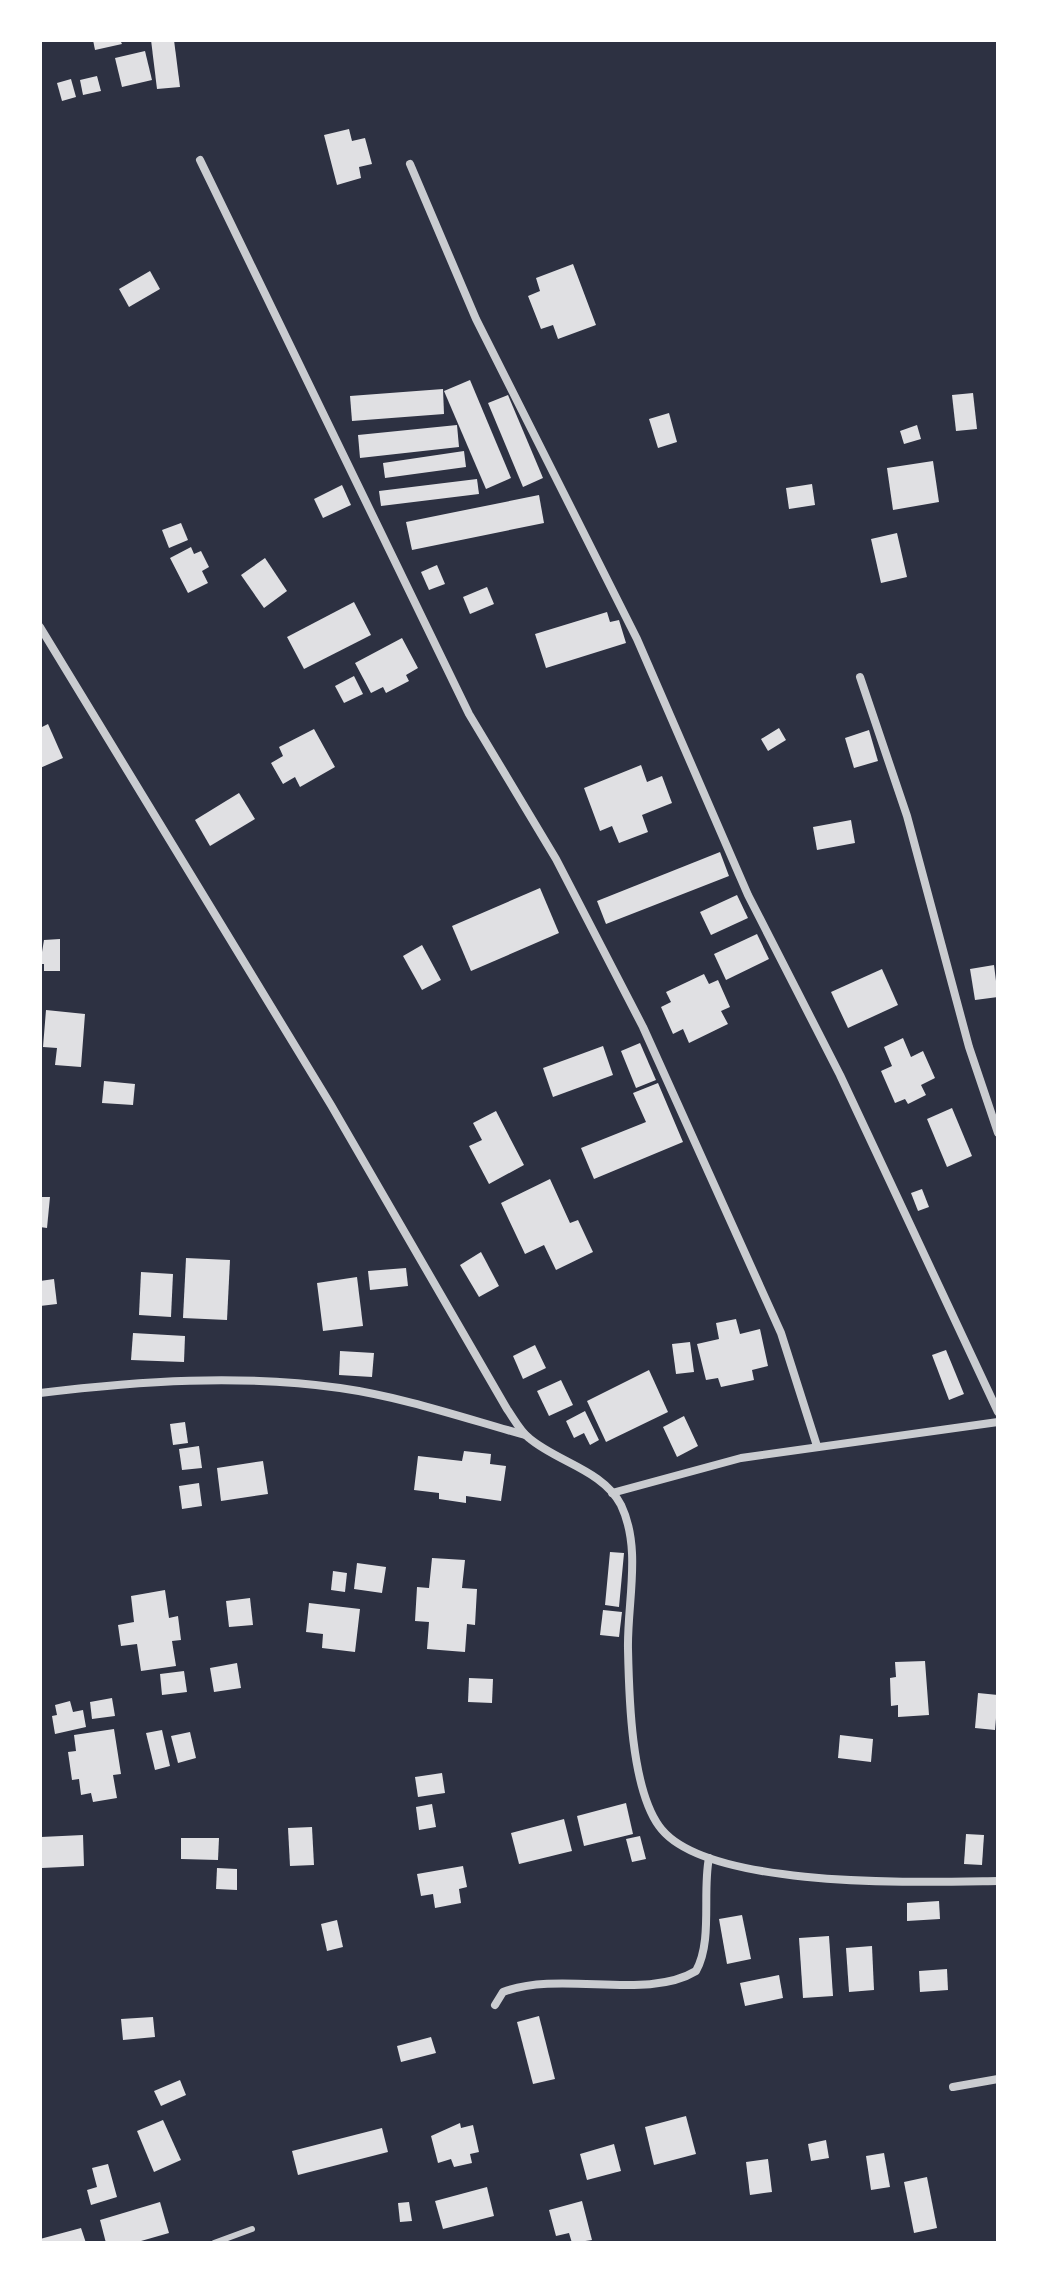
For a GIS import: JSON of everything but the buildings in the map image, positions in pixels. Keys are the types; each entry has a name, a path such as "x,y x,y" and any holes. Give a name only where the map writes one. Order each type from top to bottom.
{"street":[{"path":"200,160 469,714 556,859 650,1040 781,1333 817,1446"},
{"path":"410,164 476,319 637,639 748,895 840,1075 998,1412"},
{"path":"40,627 331,1105 525,1436"},
{"path":"860,677 907,816 969,1047 998,1133"},
{"path":"40,1393 173,1379 329,1387 440,1410 525,1436 592,1475 612,1493 630,1532 628,1687 645,1790 659,1826 674,1841 709,1858 756,1872 865,1880 998,1881"},
{"path":"612,1493 741,1458 998,1422"},
{"path":"495,2005 503,1992 527,1985 669,1983 696,1971 703,1956 704,1894 709,1858"},
{"path":"953,2087 998,2079"}],"lane":[{"path":"214,2243 252,2229"}]}
